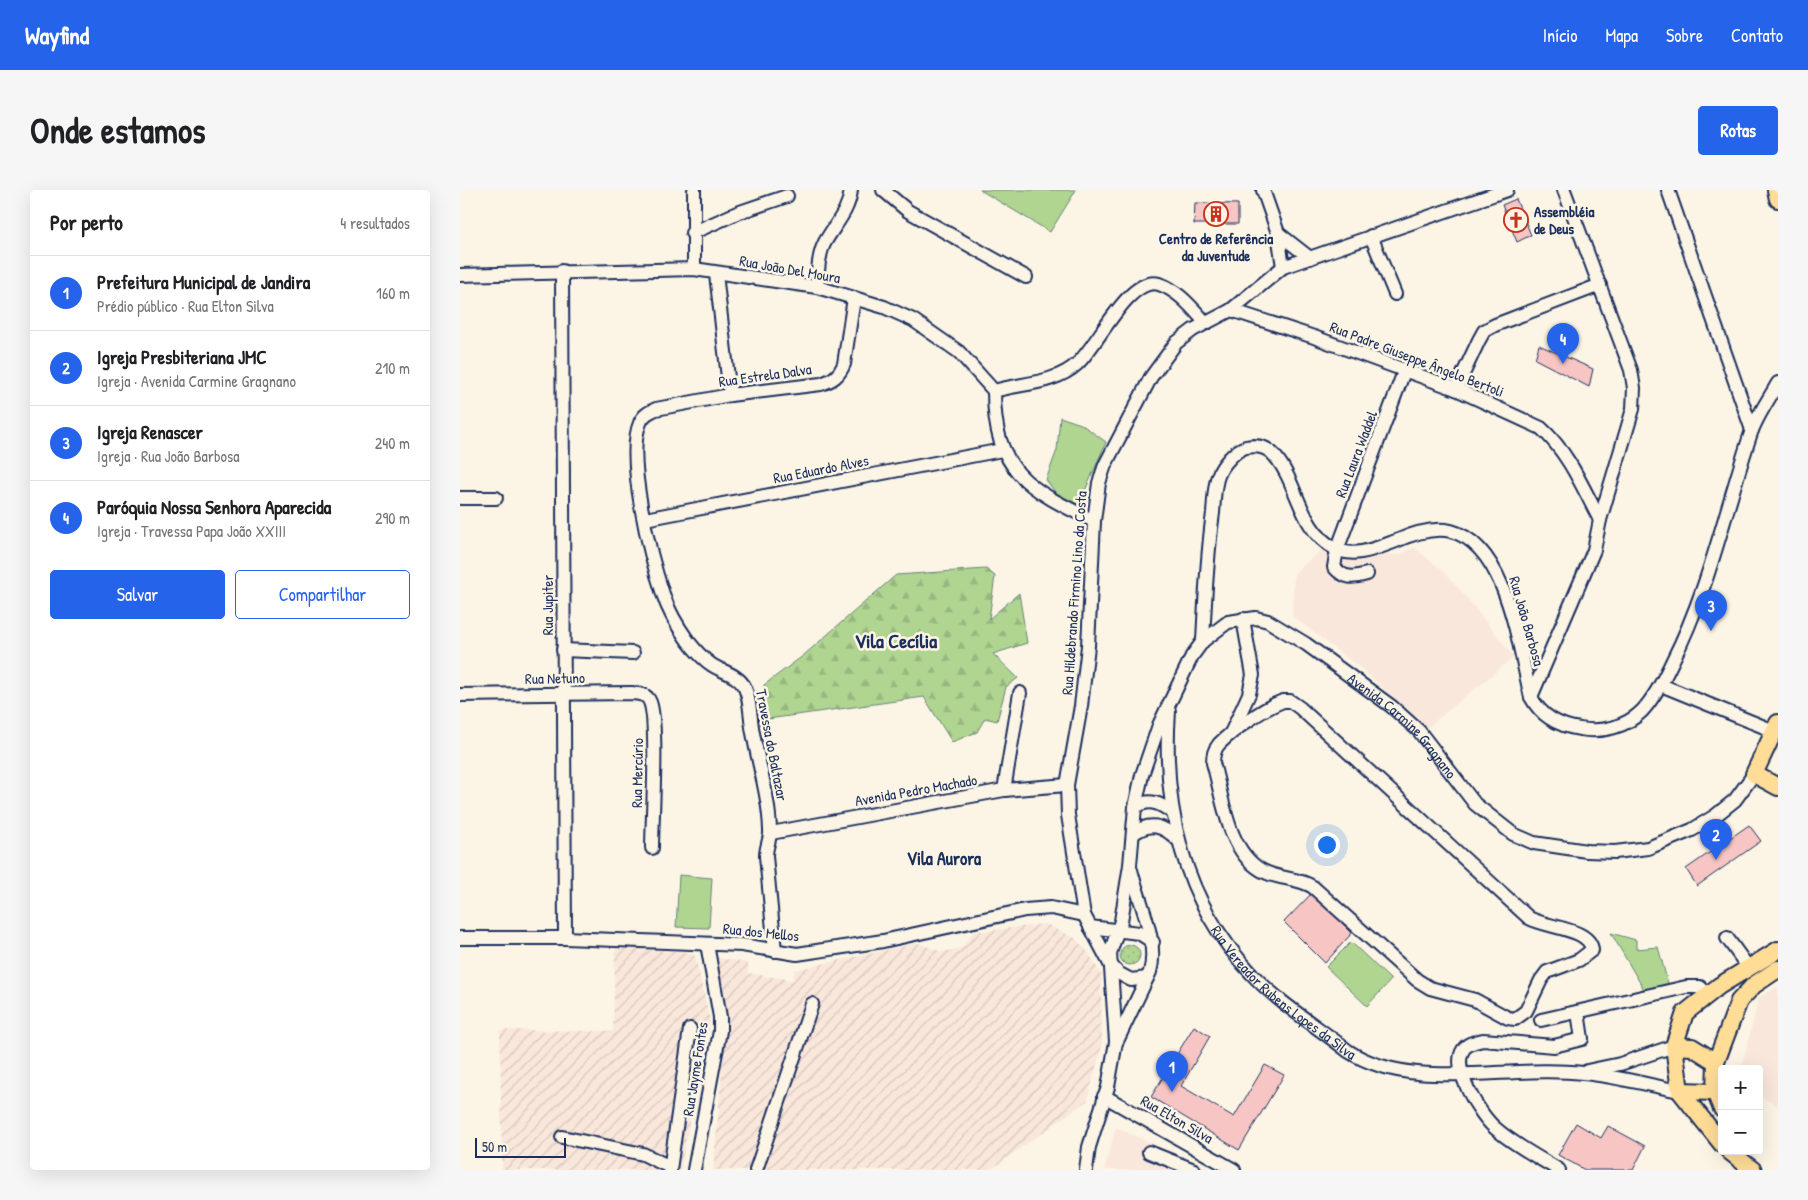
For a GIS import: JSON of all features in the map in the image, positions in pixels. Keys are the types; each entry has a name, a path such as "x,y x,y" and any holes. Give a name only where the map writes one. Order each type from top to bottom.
{"main road":[{"path":"1776,190 1778,199"},
{"name":"Avenida Carmine Gragnano","path":"1754,774 1776,727"},
{"path":"1754,774 1778,787"},
{"path":"1718,1139 1680,1092 1674,1046 1685,1013 1707,994 1778,950"},
{"path":"1718,1099 1715,1092 1716,1062 1739,1001 1754,985 1778,969"},
{"name":"Rua Vereador Rubens Lopes da Silva","path":"1674,1046 1692,1047 1716,1062"},
{"name":"Rua Vereador Rubens Lopes da Silva","path":"1680,1092 1715,1092"},
{"path":"1734,1155 1753,1170"},
{"path":"1749,1155 1761,1170"}],"street":[{"path":"694,190 692,233 694,269"},
{"path":"817,287 818,265 823,248 845,212 851,190"},
{"path":"883,190 908,211 1026,276"},
{"path":"1262,190 1278,232 1283,267 1507,190"},
{"path":"1531,697 1594,550 1600,520 1633,409 1634,388 1631,370 1564,190"},
{"path":"1668,190 1752,430"},
{"path":"692,233 737,212 787,196"},
{"path":"1278,232 1310,258"},
{"path":"1371,236 1395,294"},
{"name":"Rua Hildebrando Firmino Lino da Costa","path":"1110,964 1087,921 1070,837 1067,785 1086,676 1094,521 1099,483 1105,465 1144,390 1176,342 1206,323 1232,310 1283,267"},
{"name":"Rua João Del Moura","path":"460,275 694,269 716,274 817,287 884,307 913,320 959,352 994,391"},
{"name":"Rua Jupiter","path":"562,271 565,938"},
{"path":"716,274 730,395"},
{"path":"1094,521 1049,498 1022,478 1002,450 994,415 994,391 1052,378 1067,372 1078,364 1091,349 1131,292 1145,286 1156,283 1166,287 1188,304 1206,323"},
{"path":"1456,389 1484,331 1495,325 1600,286"},
{"name":"Rua Estrela Dalva","path":"646,413 656,409 730,395 821,384 832,380 840,374 844,364 854,298"},
{"name":"Rua Padre Giuseppe Ângelo Bertoli","path":"1232,310 1405,369 1456,389 1541,428 1551,437 1566,457 1600,520"},
{"name":"Rua Laura Waddel","path":"1337,550 1405,369"},
{"name":"Rua João Barbosa","path":"1337,550 1364,552 1411,535 1435,530 1451,531 1477,546 1496,573 1505,593 1531,697 1537,709 1556,722 1582,730 1608,730 1620,726 1642,710 1661,685 1691,625 1752,430 1778,383"},
{"name":"Travessa do Baltazar","path":"646,413 640,422 636,436 635,459 645,519 663,595 687,640 702,656 739,680 745,687 767,798 771,833 766,845 766,856 775,951"},
{"path":"1203,641 1207,559 1218,476 1229,460 1242,448 1253,445 1263,446 1271,453 1314,530 1323,542 1337,550 1334,567 1340,575 1353,578 1367,574"},
{"name":"Rua Eduardo Alves","path":"645,519 1002,450"},
{"path":"460,498 496,498"},
{"path":"1229,737 1273,705 1290,701 1412,809 1529,918 1541,924 1579,933 1587,937 1592,944 1592,950 1578,960 1547,972 1526,1011 1515,1019 1508,1018 1475,1000 1430,988 1417,980 1313,887 1303,881 1271,875 1251,862 1233,835 1213,763 1216,750 1229,737 1240,716 1253,675 1243,619"},
{"name":"Avenida Carmine Gragnano","path":"1086,1170 1090,1147 1108,1087 1116,1042 1110,953 1119,929 1130,865 1135,807 1149,750 1183,673 1203,641 1228,622 1243,619 1268,621 1281,628 1391,706 1419,731 1475,804 1513,834 1534,843 1587,851 1615,852 1648,848 1692,830 1715,816 1735,800 1754,774"},
{"path":"564,650 634,653"},
{"path":"1661,685 1776,727"},
{"name":"Rua Netuno","path":"460,695 632,693 643,694 649,699"},
{"path":"1004,790 1020,693"},
{"name":"Rua Mercúrio","path":"649,699 654,720 652,848"},
{"name":"Rua Vereador Rubens Lopes da Silva","path":"1170,706 1166,749 1173,813 1178,840 1195,890 1208,917 1251,974 1281,999 1364,1061 1401,1072 1582,1072 1620,1064 1674,1046"},
{"name":"Avenida Pedro Machado","path":"771,833 1004,790 1067,785"},
{"path":"1135,807 1144,802 1154,802 1173,813"},
{"path":"1133,834 1140,828 1154,825 1161,827 1178,840"},
{"name":"Avenida Carmine Gragnano","path":"1116,1042 1147,978 1153,960 1153,942 1130,865"},
{"name":"Rua dos Mellos","path":"460,938 565,938 742,945 797,954 825,951 1026,910 1051,908 1087,921 1119,929"},
{"path":"1119,929 1139,933 1153,942"},
{"path":"1727,938 1748,968"},
{"name":"Rua Jayme Fontes","path":"694,1170 720,1031 720,1017 708,944"},
{"path":"1110,964 1124,978 1138,980 1147,978"},
{"path":"1541,1020 1686,987 1700,987 1707,994"},
{"path":"756,1170 812,1004"},
{"path":"1559,1170 1494,1128 1481,1113 1462,1073 1460,1055 1464,1048 1472,1042 1483,1040 1554,1046 1582,1039 1578,1012"},
{"path":"562,1137 643,1154 670,1169 690,1029"},
{"name":"Rua Vereador Rubens Lopes da Silva","path":"1582,1072 1680,1092"},
{"name":"Rua Elton Silva","path":"1104,1096 1231,1170"},
{"name":"Avenida Carmine Gragnano","path":"1076,1170 1090,1147"},
{"path":"1149,1152 1194,1170"}],"shaded area":[{"path":"1414,547 1443,571 1514,657 1427,728 1364,671 1292,616 1294,573 1323,549 1398,555"},
{"path":"1046,924 1075,938 1088,952 1101,974 1102,1046 1087,1101 990,1170 713,1170 727,1015 716,957 748,963 748,973 792,980 795,970 918,943 942,952 962,948 973,932"},
{"path":"615,948 687,952 695,956 710,1020 680,1170 502,1170 500,1030 613,1031"},
{"path":"1778,987 1778,1106 1763,1098 1763,1065 1742,1065 1759,997"},
{"path":"1116,1127 1209,1170 1104,1170"}],"green space":[{"path":"980,190 1076,190 1050,232"},
{"path":"1060,417 1081,424 1106,442 1079,505 1056,493 1046,480 1057,450"},
{"path":"986,569 995,576 989,619 1019,593 1027,643 993,654 1018,678 1006,687 997,721 985,718 977,732 952,742 924,697 761,720 764,685 804,655 896,575"},
{"path":"679,875 712,878 709,928 676,927"},
{"path":"1611,933 1636,940 1636,949 1658,947 1669,987 1646,993"},
{"path":"1351,942 1391,980 1367,1006 1326,967"},
{"path":"1130,945 1137,948 1140,955 1137,962 1130,965 1123,962 1120,955 1123,948"}],"building":[{"name":"Assembléia de Deus","path":"1516,199 1531,235 1517,242 1502,205"},
{"name":"Centro de Referência da Juventude","path":"1195,203 1238,204 1238,224 1194,224"},
{"path":"1539,345 1593,369 1589,387 1535,359"},
{"path":"1749,825 1761,841 1697,886 1686,869"},
{"path":"1312,893 1352,933 1325,963 1284,922"},
{"path":"1194,1026 1210,1036 1181,1086 1234,1117 1265,1065 1284,1075 1239,1150 1151,1097"},
{"path":"1576,1123 1601,1138 1608,1126 1645,1146 1633,1170 1585,1170 1558,1155"}],"place":[{"name":"Centro de Referência da Juventude","path":"1216,214"},
{"name":"Assembléia de Deus","path":"1516,220"},
{"name":"Paróquia Nossa Senhora Aparecida","path":"1563,364"},
{"name":"Igreja Renascer","path":"1711,631"},
{"name":"Igreja Presbiteriana JMC","path":"1716,860"},
{"name":"Prefeitura Municipal de Jandira","path":"1172,1092"}],"district":[{"name":"Vila Cecília","path":"896,640"},
{"name":"Vila Aurora","path":"944,858"}]}
